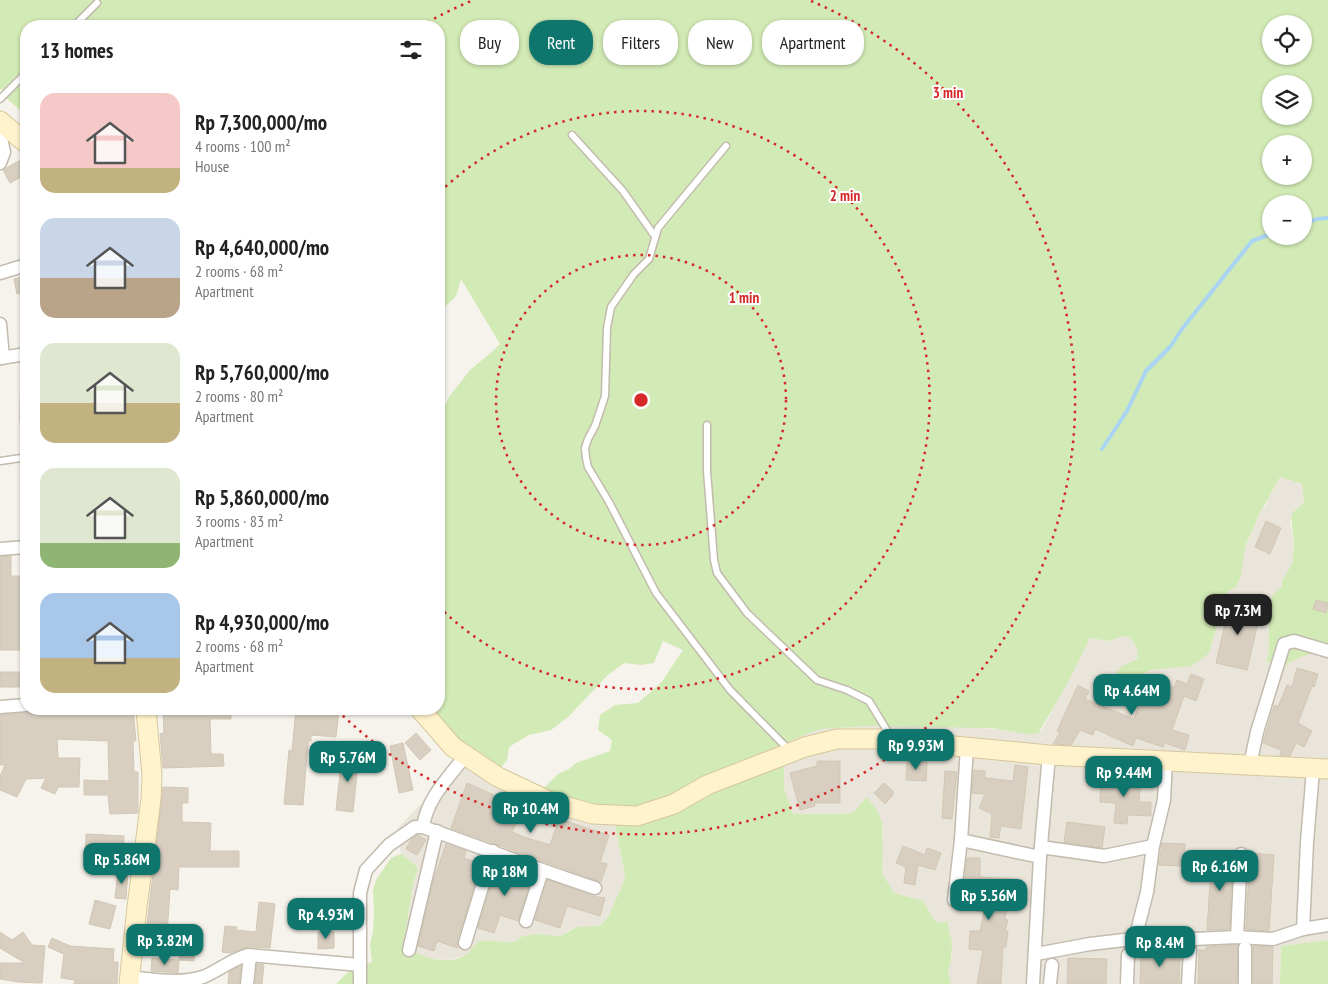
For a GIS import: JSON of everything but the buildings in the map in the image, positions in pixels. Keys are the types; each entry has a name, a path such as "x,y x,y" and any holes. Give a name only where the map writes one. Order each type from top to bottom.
{"main road":[{"path":"0,125 20,139"},
{"path":"129,981 151,799 152,775 147,715"},
{"path":"425,715 453,747 498,776 554,803 593,814 637,816 674,804 707,785 792,753 837,739 893,740 1049,755 1320,770"}],"street":[{"path":"0,125 4,152 0,163"},
{"path":"0,273 20,267"},
{"path":"0,324 1,358 20,355"},
{"path":"0,549 20,547"},
{"path":"1250,765 1257,732 1284,644 1294,642 1328,651"},
{"path":"0,707 20,705"},
{"path":"954,900 961,840 967,747"},
{"path":"423,826 431,800 466,755"},
{"path":"1033,984 1049,755"},
{"path":"1135,939 1147,892 1153,846 1164,800 1166,760"},
{"path":"1303,929 1307,842 1320,770"},
{"path":"360,984 360,893 366,870 389,845 415,827 423,826 542,871 595,888"},
{"path":"409,950 436,831"},
{"path":"961,840 1041,852 1104,856 1153,846"},
{"path":"465,943 493,851"},
{"path":"1237,937 1241,854"},
{"path":"526,921 542,871"},
{"path":"1036,954 1090,944 1135,939 1237,937 1273,939 1303,929 1328,925"},
{"path":"1245,948 1245,984"},
{"path":"1188,984 1190,950"},
{"path":"1127,984 1128,955"},
{"path":"129,981 182,982 202,978 245,956 360,965"},
{"path":"247,984 250,956"},
{"path":"1050,984 1052,965"}],"lane":[{"path":"80,20 97,4"},
{"path":"0,99 20,79"},
{"path":"572,134 623,192 654,235"},
{"path":"726,146 658,228 654,235 649,259 634,274 611,307 607,328 605,396 585,448 588,467 609,502 656,593 730,690 792,753"},
{"path":"707,425 707,471 716,573 747,613 817,680 847,690 869,701 893,740"},
{"path":"0,461 20,458"}],"shaded area":[{"path":"1280,477 1302,484 1304,504 1294,511 1290,521 1294,546 1292,564 1282,581 1282,587 1273,595 1268,605 1269,647 1267,662 1285,666 1294,659 1319,652 1328,646 1328,940 1281,946 1280,984 951,984 948,971 952,954 946,921 941,923 935,921 923,901 894,893 882,873 883,828 878,812 867,798 854,812 844,814 793,814 784,788 783,743 820,729 871,726 974,727 1027,734 1042,730 1090,638 1108,641 1124,636 1129,637 1137,648 1137,659 1126,663 1126,704 1146,672 1209,653 1227,592 1239,580 1245,547 1259,515"},
{"path":"465,749 512,778 612,809 625,875 608,917 600,926 571,929 560,936 535,934 520,937 512,943 477,943 465,956 447,960 427,958 403,948 413,885 418,869 401,854 397,829 421,804"}],"green space":[{"path":"0,0 1328,0 1328,646 1296,659 1285,666 1267,662 1269,647 1268,605 1273,595 1282,587 1282,581 1292,564 1294,546 1291,516 1304,503 1302,484 1280,477 1259,515 1245,547 1241,575 1237,586 1227,592 1209,653 1192,666 1146,672 1126,704 1114,699 1107,691 1108,685 1122,666 1137,659 1135,644 1129,637 1124,636 1108,641 1090,638 1067,684 1038,734 991,728 871,726 820,729 784,743 784,788 793,814 844,814 854,812 867,797 878,812 882,822 882,873 894,893 923,901 935,921 941,923 947,921 952,942 948,971 951,984 336,984 348,972 372,962 370,944 373,932 373,890 376,880 391,858 401,854 418,869 413,885 403,947 433,959 456,959 466,955 477,943 482,941 512,942 517,941 520,937 535,934 560,936 577,927 600,926 608,917 625,875 612,809 572,802 543,789 558,774 576,763 610,751 612,740 598,730 600,715 615,705 638,703 661,683 683,650 663,641 654,663 641,665 624,663 608,675 568,717 551,730 529,735 509,747 507,760 499,770 465,749 436,715 445,715 445,405 449,397 470,370 500,344 461,279 456,296 445,307 445,20 20,20 20,110 8,100 0,88"},
{"path":"1328,940 1328,984 1280,984 1281,946"}],"waterway":[{"path":"1312,221 1328,218"},
{"path":"1102,449 1127,411 1146,371 1170,347 1182,329 1252,241 1262,237"}]}
